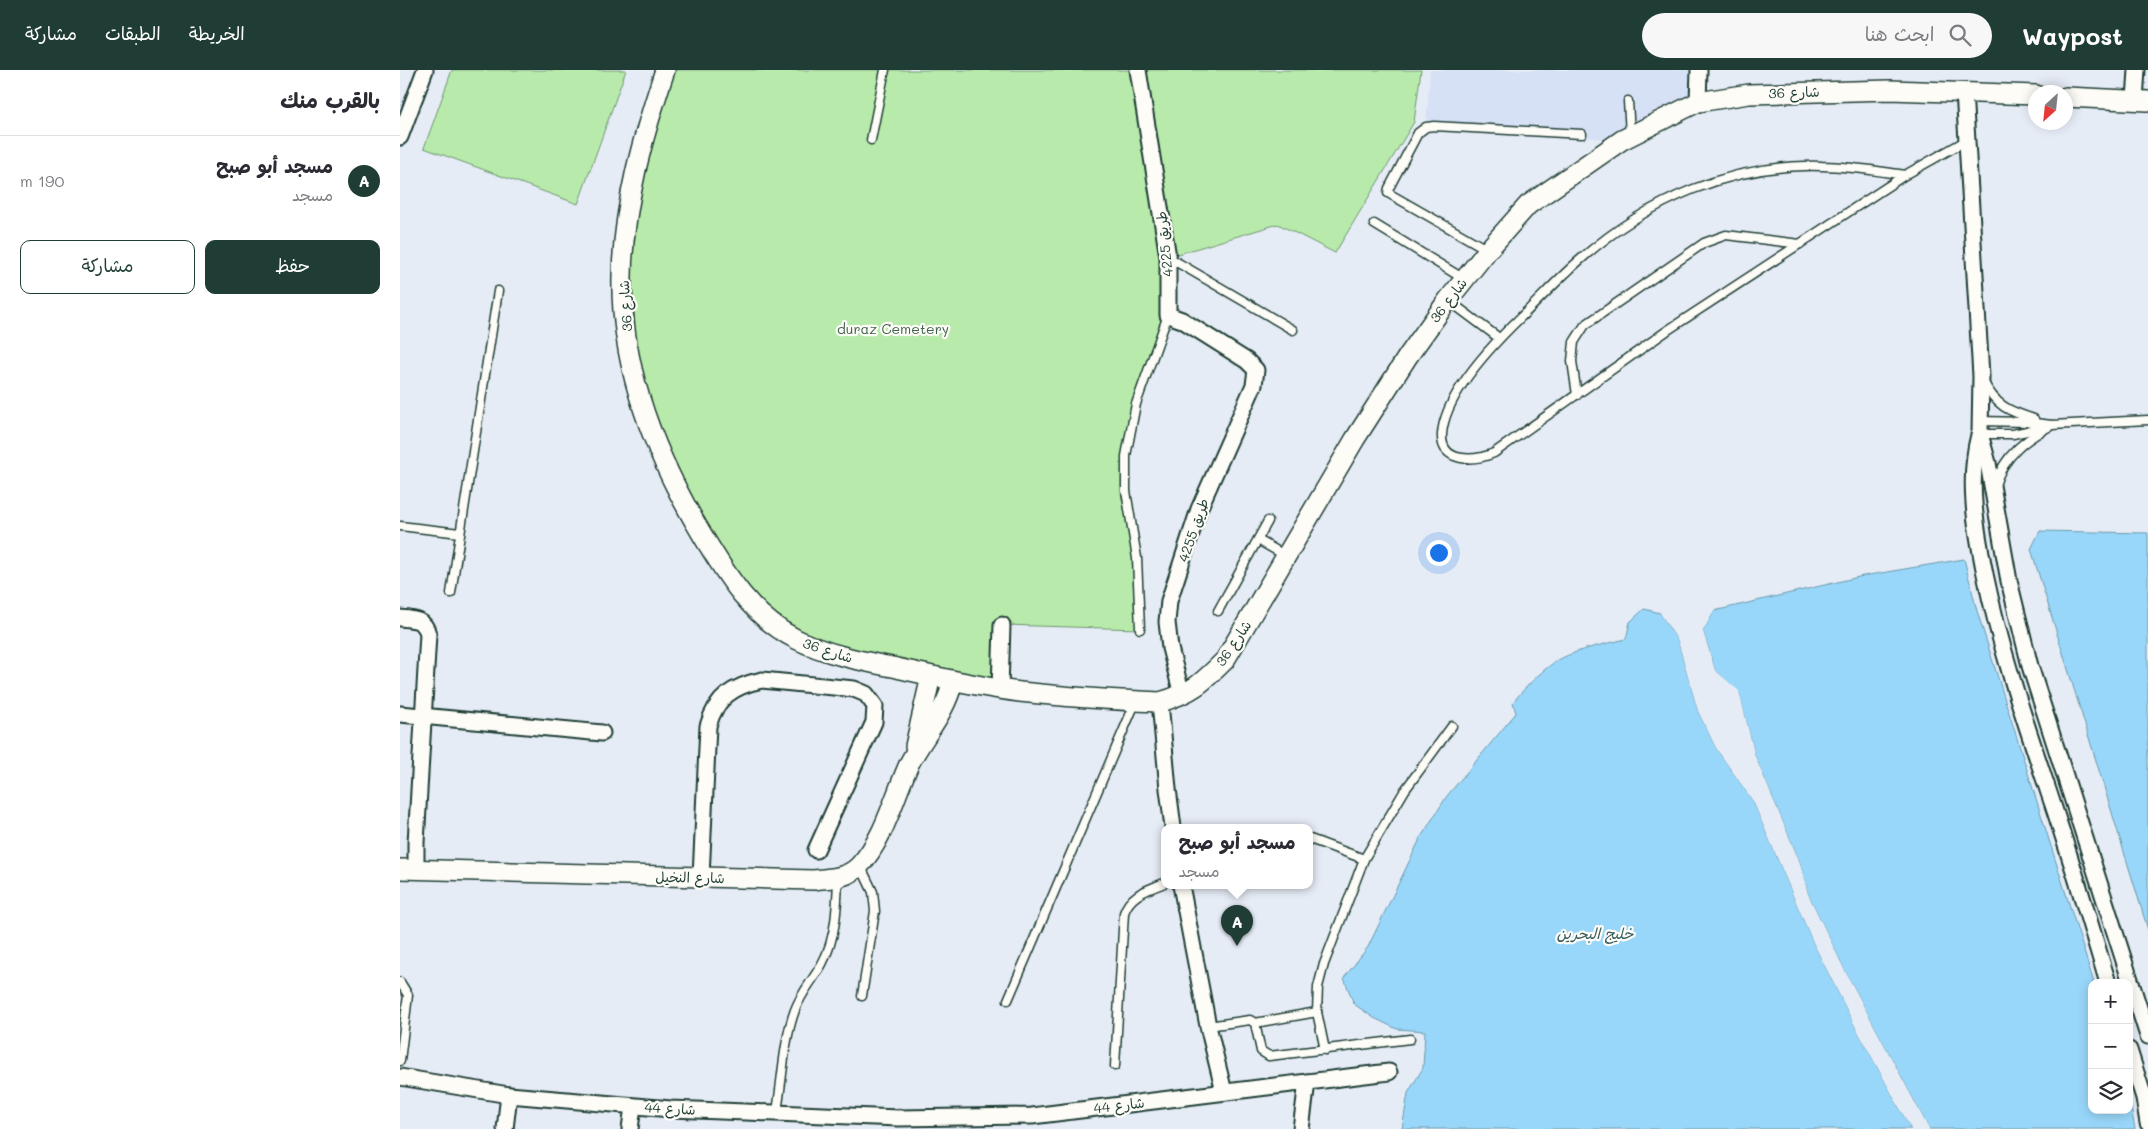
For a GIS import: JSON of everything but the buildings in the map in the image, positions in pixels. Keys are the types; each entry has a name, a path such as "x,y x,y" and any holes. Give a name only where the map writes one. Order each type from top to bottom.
{"street":[{"path":"400,137 424,70"},
{"name":"شارع 36","path":"665,70 644,141 628,208 622,276 626,336 631,366 639,395 658,448 682,502 739,593 776,627 796,639 833,654 953,681 1000,689 1160,702 1182,696 1200,684 1225,660 1355,439 1408,356 1464,279 1528,205 1630,136 1698,102 1749,94 1788,92 1964,91 2028,95"},
{"name":"طريق 4225","path":"1138,70 1168,257 1168,315"},
{"path":"1698,102 1699,70"},
{"path":"2073,97 2142,101 2137,70"},
{"path":"1964,91 1981,376 1980,428 1974,464 1977,531 1998,631 2107,979"},
{"name":"طريق 4255","path":"1168,315 1182,320 1247,361 1256,370 1254,385 1198,510 1169,601 1167,622 1170,648 1182,696"},
{"path":"1980,428 2009,581 2030,666 2148,1036"},
{"path":"400,618 417,620 427,630 424,717 408,869"},
{"path":"1000,689 1002,625"},
{"path":"911,761 931,676"},
{"path":"701,877 708,726 716,706 724,697 734,688 747,683 762,680 854,689 866,694 875,706 874,722 816,850"},
{"path":"860,865 881,829 911,761 942,712 953,681"},
{"path":"1160,702 1173,824"},
{"path":"400,714 602,733"},
{"name":"شارع النخيل","path":"408,869 812,880 849,874 860,865"},
{"path":"1182,889 1208,1026 1224,1092"},
{"path":"2133,1063 2144,1098 2148,1123"},
{"name":"شارع 44","path":"400,1077 508,1095 671,1109 777,1112 898,1124 1032,1122 1224,1092 1389,1072"},
{"path":"1301,1129 1306,1082"},
{"path":"505,1129 508,1095"},
{"path":"630,1129 633,1106"}],"lane":[{"path":"871,140 885,70"},
{"path":"1628,101 1630,136"},
{"path":"1488,250 1388,193 1418,133 1426,127 1434,126 1582,134"},
{"path":"1905,175 1857,168 1788,166 1753,171 1719,179 1693,188 1656,207 1607,238 1581,259 1499,338 1468,377 1443,424 1442,441 1447,452 1454,457 1464,459 1484,457 1494,453 1668,330 1905,175 1968,140"},
{"path":"1374,224 1464,279"},
{"path":"1577,395 1572,361 1574,342 1585,325 1704,242 1726,235 1800,244"},
{"path":"1168,257 1293,330"},
{"path":"450,593 498,291"},
{"path":"1448,300 1499,338"},
{"path":"1140,629 1137,558 1126,491 1126,456 1136,404 1168,315"},
{"path":"1981,376 1990,393 1999,404 2010,412 2052,425"},
{"path":"1980,428 2026,422 2052,425 2148,420"},
{"path":"1980,428 2013,434 2052,425"},
{"path":"1993,493 1997,477 2016,448 2029,437 2052,425"},
{"path":"1218,611 1268,522"},
{"path":"400,526 460,533"},
{"path":"1258,540 1286,556"},
{"path":"1008,1000 1136,701"},
{"path":"1325,1050 1317,1012 1321,976 1364,859 1404,790 1452,726"},
{"path":"1313,840 1364,859"},
{"path":"860,865 870,882 875,902 862,996"},
{"path":"777,1112 794,1010 823,962 833,934 838,877"},
{"path":"1115,1066 1124,913 1129,902 1136,895 1161,884"},
{"path":"400,982 408,995 400,1061"},
{"path":"1208,1026 1247,1019 1255,1023 1317,1012"},
{"path":"1255,1023 1261,1051 1266,1056 1410,1039"}],"shaded area":[{"path":"1430,70 1699,70 1698,102 1622,140 1426,127"}],"green space":[{"path":"452,70 626,70 578,204 424,148"},
{"name":"duraz Cemetery","path":"675,70 1421,70 1414,122 1335,253 1278,224 1168,257 1168,315 1147,374 1126,456 1140,629 1002,625 1000,689 953,681 776,627 719,563 639,395 628,208"}],"water":[{"path":"2040,531 2148,533 2148,930 2031,549"},
{"path":"1964,559 1977,611 2093,979 2088,979 2088,1114 2132,1114 2135,1129 1929,1129 1844,969 1808,894 1800,863 1755,756 1739,692 1715,670 1703,631 1714,611 1863,576"},
{"name":"خليج البحرين","path":"1644,609 1660,613 1678,641 1698,711 1716,748 1753,801 1813,942 1855,1026 1911,1129 1402,1129 1408,1093 1423,1068 1425,1031 1397,1029 1374,1018 1354,1004 1344,978 1368,947 1421,837 1447,796 1516,713 1513,702 1536,677 1559,659 1588,648 1626,639 1630,622"}],"pier":[{"path":"1711,611 1714,611 1703,631 1715,670 1739,691 1755,756 1800,863 1808,894 1844,969 1929,1129 1926,1129 1885,1054 1841,970 1806,895 1798,864 1752,757 1737,693 1712,671 1700,631"},
{"path":"1660,613 1663,613 1680,641 1701,710 1718,747 1755,800 1815,941 1857,1025 1887,1076 1914,1129 1911,1129 1855,1026 1813,942 1753,801 1716,748 1698,711 1678,641"}],"place":[{"name":"مسجد أبو صبح","path":"1237,946"}]}
